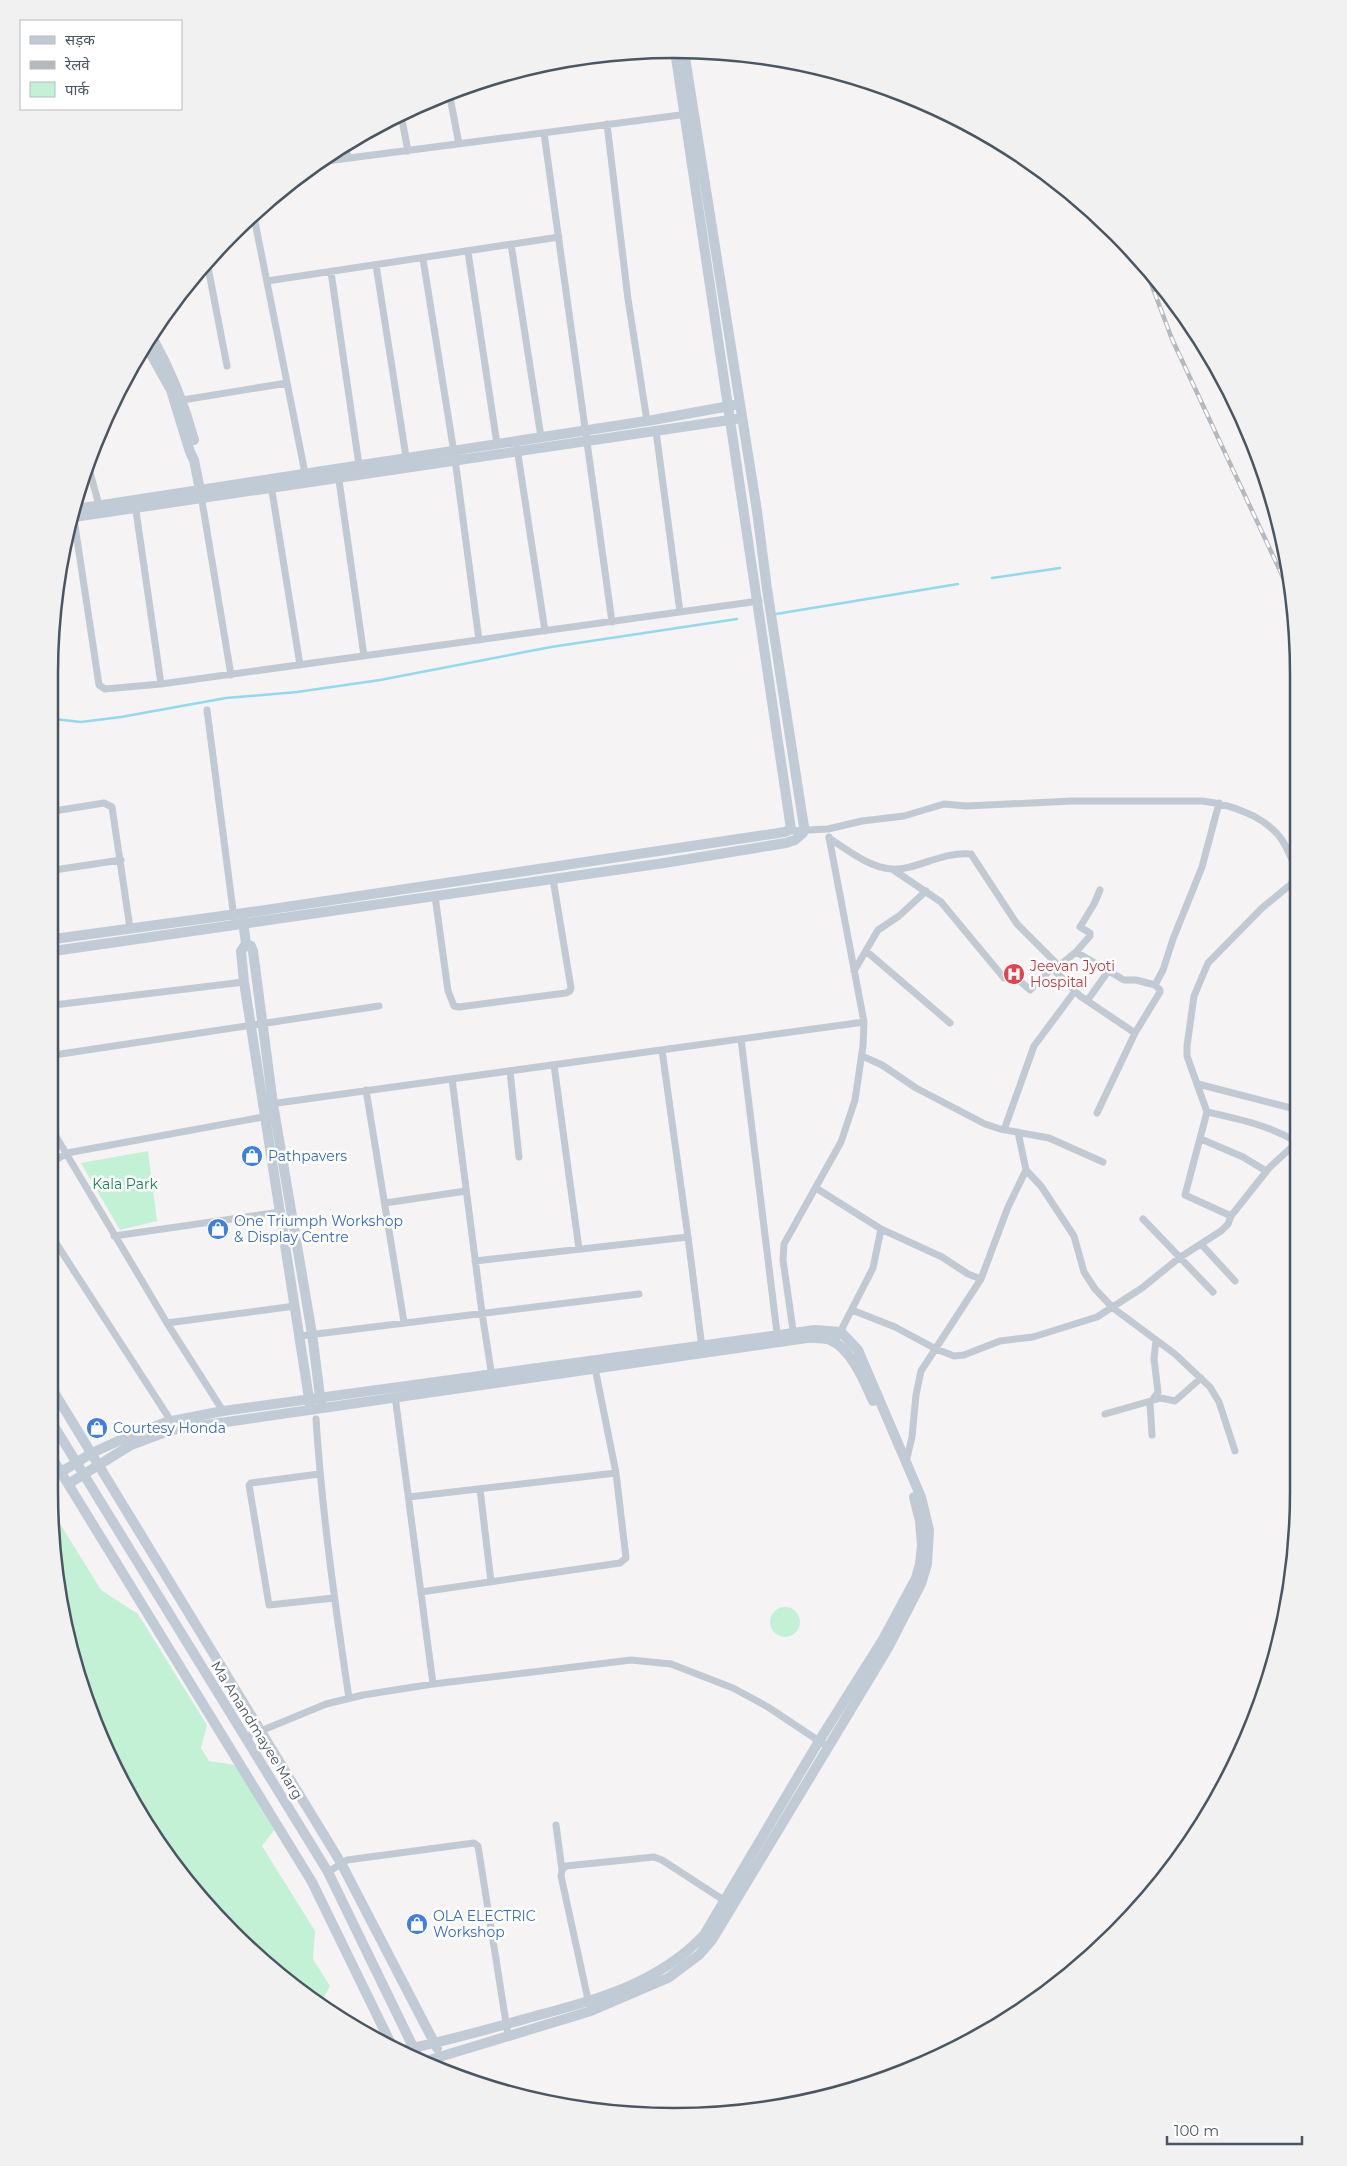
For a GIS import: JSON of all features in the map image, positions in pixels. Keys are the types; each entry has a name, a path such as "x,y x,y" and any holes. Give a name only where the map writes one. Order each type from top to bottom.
{"street":[{"path":"58,938 130,928 239,919 435,896 553,879 786,843 799,836 804,829 742,418 689,113 677,58"},
{"path":"685,58 689,113 728,406 792,826 789,831"},
{"path":"450,99 459,144"},
{"path":"332,160 689,113"},
{"path":"402,121 408,151"},
{"path":"607,124 628,299 646,420"},
{"path":"544,133 612,622"},
{"path":"347,152 349,158"},
{"path":"256,221 305,473"},
{"path":"267,281 559,237"},
{"path":"511,244 540,436"},
{"path":"468,252 497,444"},
{"path":"423,259 454,455 479,640"},
{"path":"376,266 406,457"},
{"path":"208,269 228,366"},
{"path":"331,272 359,465"},
{"path":"154,342 171,370 183,400 196,449 194,460"},
{"path":"149,351 171,390 194,460 231,675"},
{"path":"183,400 287,383"},
{"path":"270,484 305,473 338,473 359,465 406,457 454,455 497,444 516,446 540,436 739,404"},
{"path":"77,517 135,504 454,455 516,446 588,441 742,418"},
{"path":"656,431 680,612"},
{"path":"516,446 545,631"},
{"path":"338,473 364,656"},
{"path":"90,474 99,505"},
{"path":"270,484 300,665"},
{"path":"80,508 99,505 135,504"},
{"path":"135,504 161,684"},
{"path":"75,526 99,685 105,689 231,675 759,601"},
{"path":"207,710 239,919 246,944 253,951 273,1104 312,1334 321,1402 316,1419"},
{"path":"58,950 239,919 789,831 828,829 907,816 944,804 966,806 1081,800 1219,803 1245,813 1276,832 1290,857"},
{"path":"1155,985 1163,970 1172,939 1202,868 1219,803"},
{"path":"58,810 108,804 112,807 130,928"},
{"path":"794,1335 783,1252 784,1244 841,1142 854,1100 862,1056 864,1022 828,829"},
{"path":"829,838 860,858 892,869 941,902 1004,978 1011,973 1028,991 1054,966 1061,966 1090,936 1090,933 1080,927 1100,890"},
{"path":"892,869 901,869 936,858 971,854 1017,924 1075,991 1135,1033"},
{"path":"58,869 121,860"},
{"path":"435,896 448,991 454,1006 460,1007 566,993 571,988 553,879"},
{"path":"1231,1216 1186,1196 1207,1112 1189,1064 1186,1046 1192,1005 1204,969 1233,935 1290,885"},
{"path":"854,972 878,930 899,916 926,891"},
{"path":"246,944 241,951 250,1026 263,1118 280,1212 310,1404 316,1419 319,1474 334,1598 349,1698"},
{"path":"866,951 950,1022"},
{"path":"1076,952 1126,980 1136,980 1155,985 1160,990 1135,1033 1097,1112"},
{"path":"1087,1001 1109,970"},
{"path":"58,1005 244,982"},
{"path":"1004,1130 1034,1046 1075,991"},
{"path":"58,1054 380,1006"},
{"path":"262,1105 864,1022"},
{"path":"741,1039 778,1333"},
{"path":"662,1050 702,1350"},
{"path":"862,1056 882,1065 928,1094 985,1124 1004,1130 1049,1138 1103,1162"},
{"path":"554,1065 579,1249"},
{"path":"510,1071 519,1157"},
{"path":"452,1079 492,1378"},
{"path":"1198,1084 1290,1108"},
{"path":"366,1090 404,1322"},
{"path":"1207,1112 1252,1123 1290,1138"},
{"path":"58,1159 67,1153 263,1118"},
{"path":"1018,1132 1026,1170 1042,1186 1074,1236 1087,1277 1113,1308 1156,1340 1201,1378 1215,1394 1235,1451"},
{"path":"58,1139 114,1236 223,1411"},
{"path":"1201,1139 1243,1157 1266,1171"},
{"path":"852,1310 895,1327 936,1349 954,1356 964,1355 1000,1341 1033,1337 1080,1323 1113,1308 1163,1273 1179,1258 1225,1227 1231,1216 1266,1171 1290,1147"},
{"path":"906,1463 912,1437 921,1372 981,1279 1008,1207 1026,1170"},
{"path":"816,1188 881,1229 942,1257 964,1272 981,1279"},
{"path":"385,1203 466,1191"},
{"path":"114,1236 280,1212"},
{"path":"1143,1218 1213,1292"},
{"path":"835,1342 873,1268 881,1229"},
{"path":"475,1261 688,1238"},
{"path":"1201,1244 1235,1281"},
{"path":"58,1246 171,1421"},
{"path":"300,1336 639,1294"},
{"path":"167,1323 295,1306"},
{"path":"321,1402 395,1396 492,1378 595,1368 815,1330 841,1332 858,1350 921,1497 925,1526"},
{"path":"68,1484 131,1445 171,1430 310,1404 702,1350 778,1333 821,1338 835,1342 858,1369 866,1384 925,1526 930,1543 928,1564 921,1584 888,1648 824,1744 704,1935 681,1957 662,1970 590,2006"},
{"path":"1152,1435 1150,1403 1158,1392 1154,1358 1156,1340"},
{"path":"422,1592 624,1561 627,1554 616,1473 595,1368"},
{"path":"1105,1414 1152,1400 1165,1398 1175,1401 1201,1378"},
{"path":"395,1396 433,1684"},
{"path":"58,1398 100,1464 342,1863 441,2056"},
{"path":"61,1472 92,1452 171,1421 223,1411 310,1404"},
{"name":"Ma Anandmayee Marg","path":"58,1432 328,1872 416,2052"},
{"path":"58,1467 312,1882 389,2039"},
{"path":"409,1497 616,1473"},
{"path":"319,1474 251,1483 249,1485 269,1605 334,1598"},
{"path":"480,1489 491,1582"},
{"path":"246,1737 326,1704 349,1698 433,1684 631,1660 671,1664 733,1688 768,1707 824,1744"},
{"path":"432,2059 507,2030 590,2006 668,1978 699,1955 712,1940 824,1744"},
{"path":"556,1825 562,1870 561,1876 590,2006"},
{"path":"328,1872 342,1863 359,1858 474,1843 478,1846 507,2030"},
{"path":"562,1870 566,1866 654,1857 662,1860 725,1901"},
{"path":"416,2052 434,2043 507,2030"}],"green space":[{"name":"Kala Park","path":"148,1151 157,1221 120,1230 81,1163"},
{"path":"59,1522 101,1590 138,1614 207,1725 201,1748 209,1761 235,1765 274,1830 262,1846 315,1931 313,1959 330,1986 323,1999 267,1956 238,1928 210,1899 185,1867 161,1835 140,1800 104,1728 78,1652 69,1613 63,1573"},
{"path":"785,1607 796,1611 800,1622 796,1633 785,1637 774,1633 770,1622 774,1611"}],"waterway":[{"path":"992,578 1060,568"},
{"path":"776,614 958,584"},
{"path":"58,719 81,722 121,717 226,698 297,692 380,680 551,647 737,619"}],"railway":[{"path":"1152,286 1172,339 1281,573"}],"place":[{"name":"Jeevan Jyoti Hospital","path":"1014,974"},
{"name":"Pathpavers","path":"252,1156"},
{"name":"One Triumph Workshop & Display Centre","path":"218,1229"},
{"name":"Courtesy Honda","path":"97,1428"},
{"name":"OLA ELECTRIC Workshop","path":"417,1924"}]}
